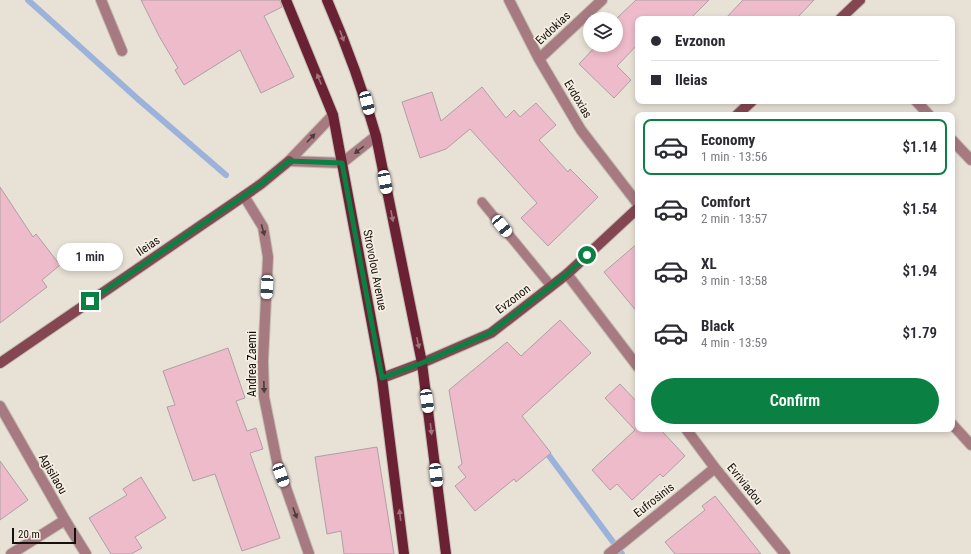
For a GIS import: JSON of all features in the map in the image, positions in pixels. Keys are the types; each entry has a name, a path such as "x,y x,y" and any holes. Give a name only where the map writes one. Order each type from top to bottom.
{"main road":[{"name":"Strovolou Avenue","path":"286,0 333,115 382,378 404,554"},
{"path":"327,0 340,30 367,103 376,136 422,363 446,554"}],"street":[{"path":"101,0 122,50"},
{"name":"Evdoxias","path":"509,0 539,59 581,130 635,200"},
{"name":"Evdokias","path":"539,59 602,0"},
{"path":"843,16 860,0"},
{"path":"740,112 749,104"},
{"path":"919,104 926,112"},
{"name":"Ileias","path":"0,363 261,184 289,161 333,115"},
{"path":"289,161 342,163 376,136"},
{"path":"955,143 971,160"},
{"name":"Andrea Zaemi","path":"244,196 263,227 268,257 263,361 264,397 277,462 310,554"},
{"name":"Evzonon","path":"382,378 422,363 490,333 567,274 635,211"},
{"path":"567,274 635,363"},
{"name":"Agisilaou","path":"0,406 86,554"},
{"path":"955,427 971,445"},
{"name":"Evriviadou","path":"688,432 715,468 785,554"},
{"name":"Eufrosinis","path":"609,554 715,468"},
{"path":"11,554 65,520"}],"lane":[{"path":"482,202 551,286"}],"building":[{"path":"141,0 280,0 282,7 264,16 294,77 261,93 240,50 184,85 175,70 178,68 159,36"},
{"path":"636,0 709,0 693,16 635,16 635,47 617,66 631,80 614,98 579,64 590,52 623,52 623,12"},
{"path":"743,0 814,0 799,16 728,16"},
{"path":"482,87 506,118 514,110 520,117 536,103 556,125 539,140 568,172 570,169 598,197 548,246 521,218 537,203 470,129 446,149 420,158 402,102 432,92 441,121"},
{"path":"0,187 33,237 36,234 60,265 42,280 47,287 0,323"},
{"path":"635,246 635,309 604,272"},
{"path":"560,320 591,353 522,416 551,453 516,482 514,479 475,511 455,486 466,477 458,467 462,464 449,390 507,342 521,356"},
{"path":"228,348 245,398 236,401 247,431 256,428 263,449 250,453 280,538 242,551 215,474 193,481 167,407 175,405 163,371"},
{"path":"620,384 635,400 635,430 605,398"},
{"path":"635,430 635,432 663,432 685,456 663,477 660,474 632,500 617,484 610,490 592,470"},
{"path":"377,447 394,554 344,554 341,531 327,534 315,457"},
{"path":"0,461 28,500 0,520"},
{"path":"141,477 166,518 135,537 142,548 131,554 111,554 89,518 127,495 123,489"},
{"path":"715,496 761,554 675,554 665,542 705,510 702,506"}],"waterway":[{"path":"28,0 139,100 226,175"},
{"path":"544,449 622,554"}],"route":[{"path":"90,301 261,184 289,161 342,163 382,378 422,363 490,333 567,274 587,255"}]}
